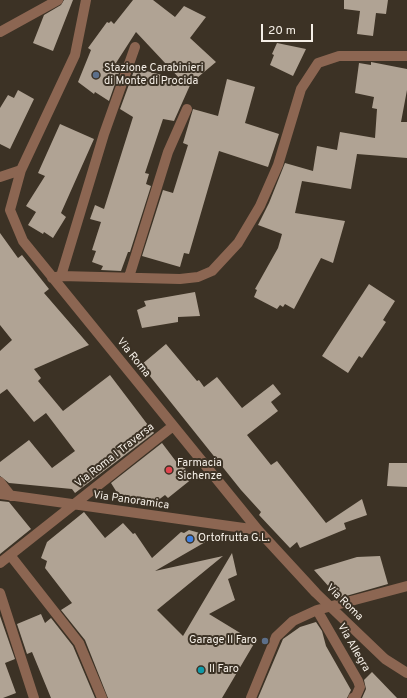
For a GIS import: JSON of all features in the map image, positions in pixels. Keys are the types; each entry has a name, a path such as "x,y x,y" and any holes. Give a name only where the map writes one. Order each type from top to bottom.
{"street":[{"path":"0,32 58,0"},
{"name":"Via Roma","path":"86,0 74,55 21,170 10,210 23,242 57,277 173,426 258,530 316,593 385,660 407,673"},
{"path":"135,47 104,134 57,277 180,278 198,277 212,271 238,243 260,206 278,165 300,89 318,63 339,56 407,56"},
{"path":"129,277 168,152 187,109"},
{"path":"0,177 21,170"},
{"name":"Via Roma I Traversa","path":"0,563 173,426"},
{"path":"0,482 11,496"},
{"name":"Via Panoramica","path":"0,494 258,530"},
{"path":"10,555 80,643 102,698"},
{"path":"251,698 276,637 293,621 317,610 407,586"},
{"path":"0,593 34,698"},
{"name":"Via Allegra","path":"317,610 358,681 360,687 354,698"}],"building":[{"path":"64,0 73,0 53,51 33,43 44,15 61,5"},
{"path":"133,0 153,0 175,17 184,6 206,17 190,38 216,62 191,83 174,121 163,119 145,173 149,174 146,184 151,186 130,252 128,252 121,271 101,270 103,266 92,262 96,251 92,250 101,222 90,219 95,205 104,209 133,117 120,109 135,68 181,80 136,32 116,63 122,64 109,101 95,92 94,94 78,82 91,50 88,48 107,22 109,23 111,21 114,24"},
{"path":"344,0 388,0 386,14 376,13 373,36 357,34 360,11 344,9"},
{"path":"277,43 306,49 293,76 270,65 274,55 272,54"},
{"path":"371,62 407,69 407,90 401,122 407,122 407,158 357,154 351,189 302,181 295,213 345,221 333,263 321,258 294,309 285,304 283,307 280,305 277,309 254,297 257,290 255,289 278,248 282,234 258,225 269,203 285,163 313,171 317,146 337,150 340,132 375,138 377,109 372,108 374,97 355,93 359,63 371,65"},
{"path":"227,79 255,87 245,123 279,134 268,167 219,151 189,254 184,253 180,267 142,256 163,190 173,193 188,145 183,143 193,109 218,116"},
{"path":"18,90 34,99 10,149 0,144 0,108 8,95 14,98"},
{"path":"60,124 94,139 61,213 66,217 53,238 28,225 36,212 26,206 45,176 38,173"},
{"path":"0,233 18,258 22,255 49,289 44,293 89,345 34,369 41,378 38,381 63,411 110,375 154,433 75,493 72,489 9,483 0,476 0,462 29,440 52,468 75,451 46,413 34,422 7,389 0,394 0,351 12,340 0,325"},
{"path":"369,284 395,301 383,320 386,322 362,358 359,356 348,373 322,356"},
{"path":"195,292 200,316 178,317 178,322 142,328 137,310 146,306 144,301"},
{"path":"166,344 197,381 199,380 204,387 217,377 242,408 273,384 281,394 271,402 278,411 247,435 271,465 277,461 326,523 362,499 367,515 344,523 346,529 300,548 297,542 290,548 259,515 261,512 241,490 141,365"},
{"path":"162,443 181,468 183,466 193,478 168,498 165,495 157,501 121,499 111,483"},
{"path":"389,463 407,463 407,487 387,486"},
{"path":"0,501 9,502 31,529 0,554"},
{"path":"84,512 105,538 123,523 133,534 135,533 152,558 181,532 184,533 189,530 214,537 155,571 223,556 157,610 183,636 232,553 237,575 228,579 235,600 209,614 255,642 222,698 108,698 85,640 61,610 72,603 45,568 47,561 41,558 47,542"},
{"path":"380,556 388,584 339,598 314,570 357,557"},
{"path":"41,614 45,623 51,618 73,646 95,698 51,698 32,652 27,654 17,624"},
{"path":"0,616 15,659 5,663 16,693 3,698 0,698"},
{"path":"316,622 322,631 326,646 351,690 347,698 258,698 283,639 300,627"},
{"path":"372,672 397,698 362,698 366,689 364,680"}],"place":[{"name":"Stazione Carabinieri di Monte di Procida","path":"96,75"},
{"name":"Farmacia Sichenze","path":"169,470"},
{"name":"Ortofrutta G.L.","path":"190,539"},
{"name":"Garage Il Faro","path":"265,641"},
{"name":"Il Faro","path":"201,670"}]}
